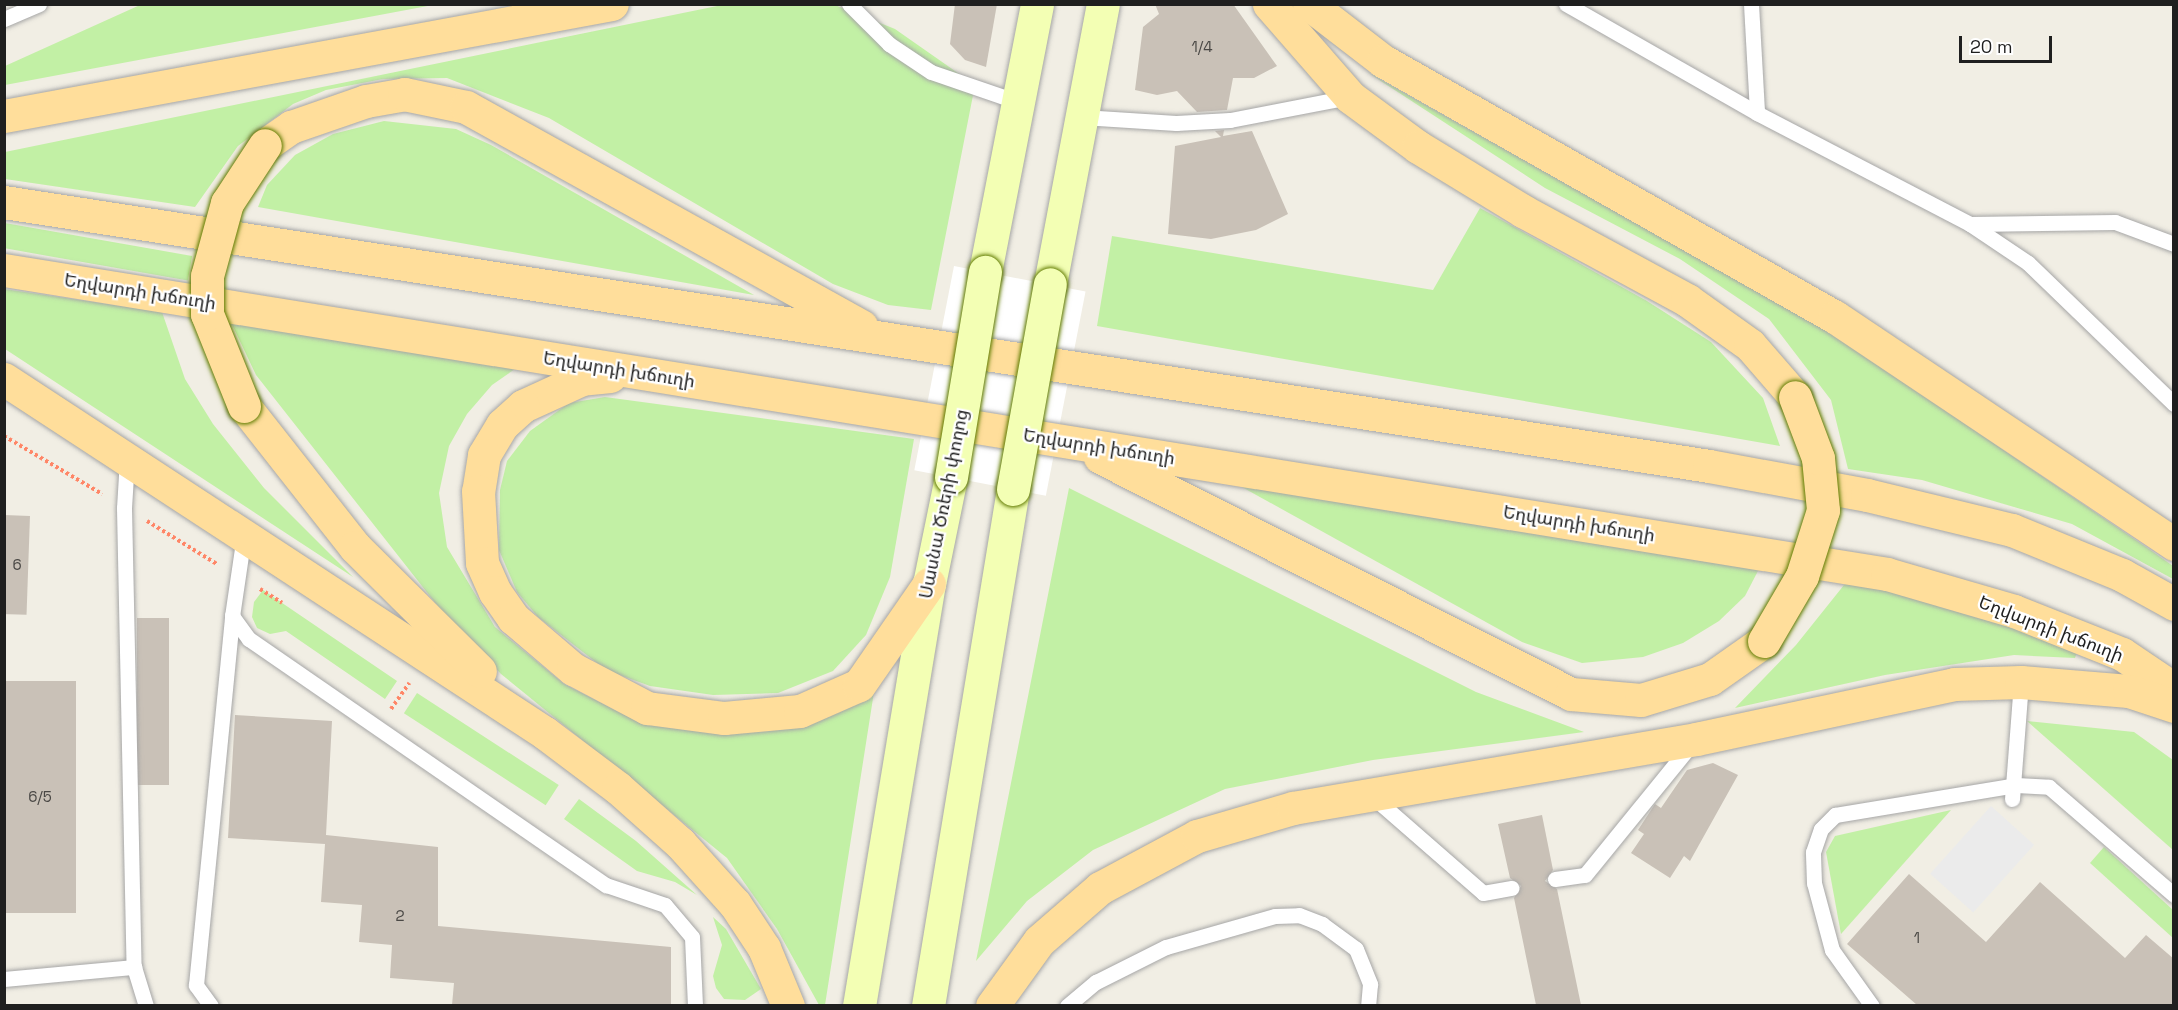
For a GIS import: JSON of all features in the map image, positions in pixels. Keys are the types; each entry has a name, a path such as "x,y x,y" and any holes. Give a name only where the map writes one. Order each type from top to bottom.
{"main road":[{"path":"4,116 612,4"},
{"name":"Սասնա Ծռերի փողոց","path":"859,1005 929,584 951,477 985,272 1037,4"},
{"path":"928,1005 1014,489 1102,4"},
{"path":"1069,441 1571,693 1641,700 1710,679 1764,641 1802,576 1823,510 1818,458 1795,397 1750,345 1687,300 1523,211 1418,147 1350,97 1269,4"},
{"path":"1309,4 1383,61 1835,317 2174,544"},
{"path":"545,733 355,547 244,406 207,314 207,276 227,203 266,145 291,127 366,101 404,94 466,107 881,337"},
{"path":"4,202 1682,461 1867,495 2012,530 2122,575 2174,604"},
{"name":"Եղվարդի խճուղի","path":"4,270 1887,574 2014,610 2122,654 2174,689"},
{"path":"643,374 582,379 556,388 516,412 484,455 477,529 482,563 513,618 573,669 647,708 724,718 800,711 859,685 929,584"},
{"path":"4,379 244,533 545,733 618,788 688,851 735,904 764,948 788,1005"},
{"path":"992,1005 1039,941 1100,888 1148,858 1197,836 1293,808 1696,739 1954,684 2021,682 2129,691 2174,706"}],"lane":[{"path":"4,20 39,4"},
{"path":"849,4 889,44 931,72 1018,102"},
{"path":"1566,4 1757,113 1970,224 2028,263 2174,404"},
{"path":"1751,4 1757,113"},
{"path":"1082,117 1176,123 1230,120 1350,97"},
{"path":"1970,224 2115,222 2174,244"},
{"path":"127,458 124,508 134,967 146,1005"},
{"path":"211,1005 196,985 232,616 244,533"},
{"path":"232,616 249,639 267,653 606,885 665,905 692,937 695,1005"},
{"path":"2014,792 2021,682"},
{"path":"1555,879 1585,875 1696,739"},
{"path":"1872,1005 1832,950 1814,883 1814,852 1821,829 1835,815 1857,809 2049,787 2174,895"},
{"path":"1370,794 1483,893 1512,888"},
{"path":"1067,1005 1096,982 1166,947 1275,916 1299,915 1322,924 1356,949 1370,984 1368,1005"},
{"path":"4,979 134,967"}],"path":[{"path":"4,436 288,607"},
{"path":"400,674 420,686"},
{"path":"393,706 406,687"}],"green space":[{"path":"140,5 433,5 5,85 5,66"},
{"path":"722,5 835,5 895,29 975,85 931,310 888,305 833,284 549,118 447,78 383,79 326,90 293,104 238,146 195,207 5,179 5,152"},
{"path":"1367,72 1830,332 2173,566 2173,579 2072,524 1922,480 1848,469 1831,400 1769,319 1680,259 1545,188"},
{"path":"384,121 456,129 491,145 754,295 258,207 267,185 295,155 333,134"},
{"path":"1480,208 1647,301 1711,342 1763,398 1780,446 1097,326 1112,236 1433,290"},
{"path":"5,223 192,256 188,281 4,248"},
{"path":"4,289 162,312 185,379 213,424 264,488 353,577 5,349"},
{"path":"229,318 515,369 492,385 467,414 449,446 439,493 447,547 495,627 564,684 629,717 874,692 825,1005 819,1005 777,929 727,858 501,674 444,614 256,375"},
{"path":"605,397 914,439 890,577 866,635 833,671 778,693 713,695 650,686 606,670 538,617 517,592 499,550 500,490 507,461 530,431 569,403"},
{"path":"1231,481 1759,569 1745,596 1719,621 1683,643 1643,657 1582,663 1522,642"},
{"path":"1069,488 1476,692 1584,732 1373,760 1225,789 1093,850 1027,901 976,961"},
{"path":"1848,580 1888,586 2078,649 2075,658 2014,655 1885,675 1735,708 1796,645"},
{"path":"263,590 397,681 385,699 286,631 270,634 257,628 252,617 254,602"},
{"path":"417,693 559,785 546,805 404,713"},
{"path":"2027,721 2134,732 2173,760 2173,850"},
{"path":"579,799 636,841 697,895 675,882 637,871 564,819"},
{"path":"1951,810 1841,934 1826,852 1835,836"},
{"path":"2104,847 2173,910 2173,938 2090,863"},
{"path":"713,917 726,929 761,989 745,1000 724,999 716,988 713,976 722,945"}],"shaded area":[{"path":"1991,806 2034,845 1973,912 1930,874"}],"pier":[{"path":"954,266 1086,292 1046,496 914,470"}],"building":[{"path":"955,4 997,4 986,67 965,60 950,44"},
{"path":"1155,4 1233,4 1277,66 1254,78 1233,78 1227,110 1197,112 1177,91 1157,95 1135,90 1143,27 1159,14"},
{"path":"1224,130 1223,136 1252,131 1288,214 1256,230 1211,239 1168,234 1175,146 1221,137 1215,131"},
{"path":"4,515 30,516 27,615 4,614"},
{"path":"137,618 169,618 169,785 137,785"},
{"path":"4,681 76,681 76,913 4,913"},
{"path":"235,715 332,721 326,835 438,847 438,926 671,947 671,1005 452,1005 454,983 390,978 392,945 359,942 362,905 321,902 325,844 228,838"},
{"path":"1713,763 1738,775 1690,861 1684,856 1670,878 1631,853 1644,834 1638,830 1655,804 1661,808 1687,770"},
{"path":"1542,815 1553,870 1545,881 1557,889 1581,1005 1536,1005 1514,898 1521,886 1510,878 1498,824"},
{"path":"1909,874 1986,942 2040,882 2125,958 2146,935 2174,959 2174,1005 1917,1005 1847,944"}]}
